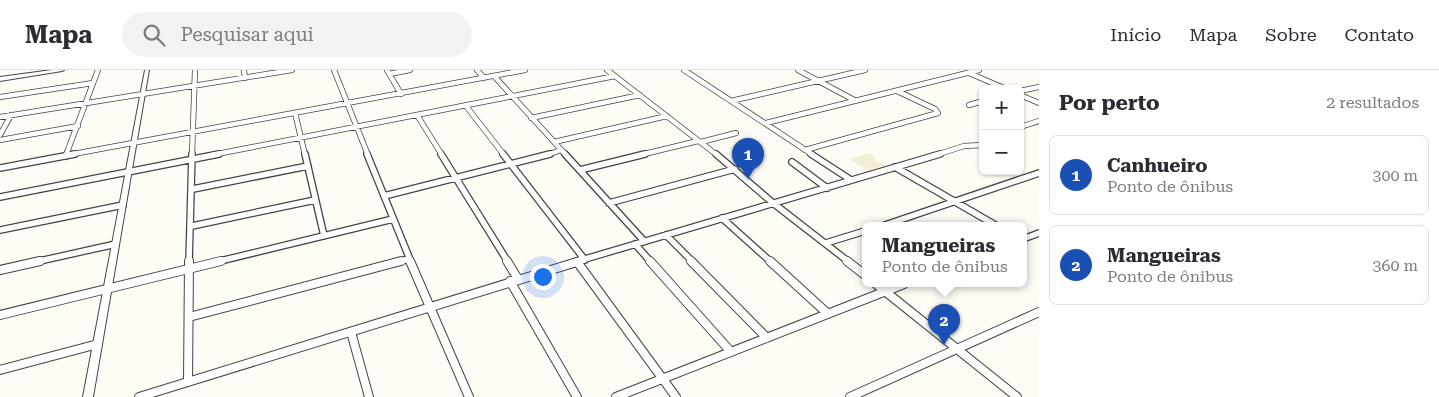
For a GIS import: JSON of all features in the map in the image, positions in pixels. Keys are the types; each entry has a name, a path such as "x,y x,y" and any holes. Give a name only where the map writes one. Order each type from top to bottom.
{"street":[{"path":"0,79 62,70"},
{"path":"66,156 98,70"},
{"path":"88,397 147,70"},
{"path":"188,382 189,269 192,226 195,70"},
{"path":"244,70 245,78"},
{"path":"0,117 292,70"},
{"path":"334,70 355,127 428,306 469,397"},
{"path":"401,94 388,72 410,70"},
{"path":"477,70 484,78"},
{"path":"0,168 525,70"},
{"path":"607,70 735,169 773,203 862,273"},
{"path":"687,70 851,180"},
{"path":"798,70 856,101"},
{"path":"731,101 865,70"},
{"path":"766,123 979,70"},
{"path":"969,73 997,85"},
{"path":"494,76 644,242"},
{"path":"0,197 615,76"},
{"path":"0,97 93,83"},
{"path":"1024,92 1039,87"},
{"path":"805,150 938,113 935,109 897,91"},
{"path":"532,118 640,95"},
{"path":"1024,95 1039,103"},
{"path":"969,105 979,102"},
{"path":"466,106 512,165 676,397"},
{"path":"296,113 300,138 324,236"},
{"path":"0,135 11,115"},
{"path":"417,115 456,178 514,280 577,397"},
{"path":"554,142 667,116"},
{"path":"1024,126 1039,121"},
{"path":"0,140 78,126"},
{"path":"580,170 736,133"},
{"path":"139,397 351,332 428,306 582,262 666,234 828,188 964,146 979,145"},
{"path":"384,196 512,165 561,150"},
{"path":"792,162 828,188"},
{"path":"193,190 308,166"},
{"path":"896,167 990,222"},
{"path":"609,203 735,169"},
{"path":"894,222 1022,177 1039,173"},
{"path":"192,226 315,200"},
{"path":"0,230 123,205"},
{"path":"722,218 827,313"},
{"path":"0,315 393,219"},
{"path":"826,244 862,232"},
{"path":"1027,238 1039,233"},
{"path":"666,234 767,338"},
{"path":"0,270 116,244"},
{"path":"636,244 731,352"},
{"path":"189,317 409,259"},
{"path":"880,287 1017,397"},
{"path":"616,397 896,287"},
{"path":"850,397 1039,312"},
{"path":"351,332 368,397"},
{"path":"0,370 98,344"}],"shaded area":[{"path":"869,153 876,158 874,160 885,165 868,171 850,159"}],"place":[{"name":"Canhueiro","path":"748,179"},
{"name":"Mangueiras","path":"944,345"}]}
